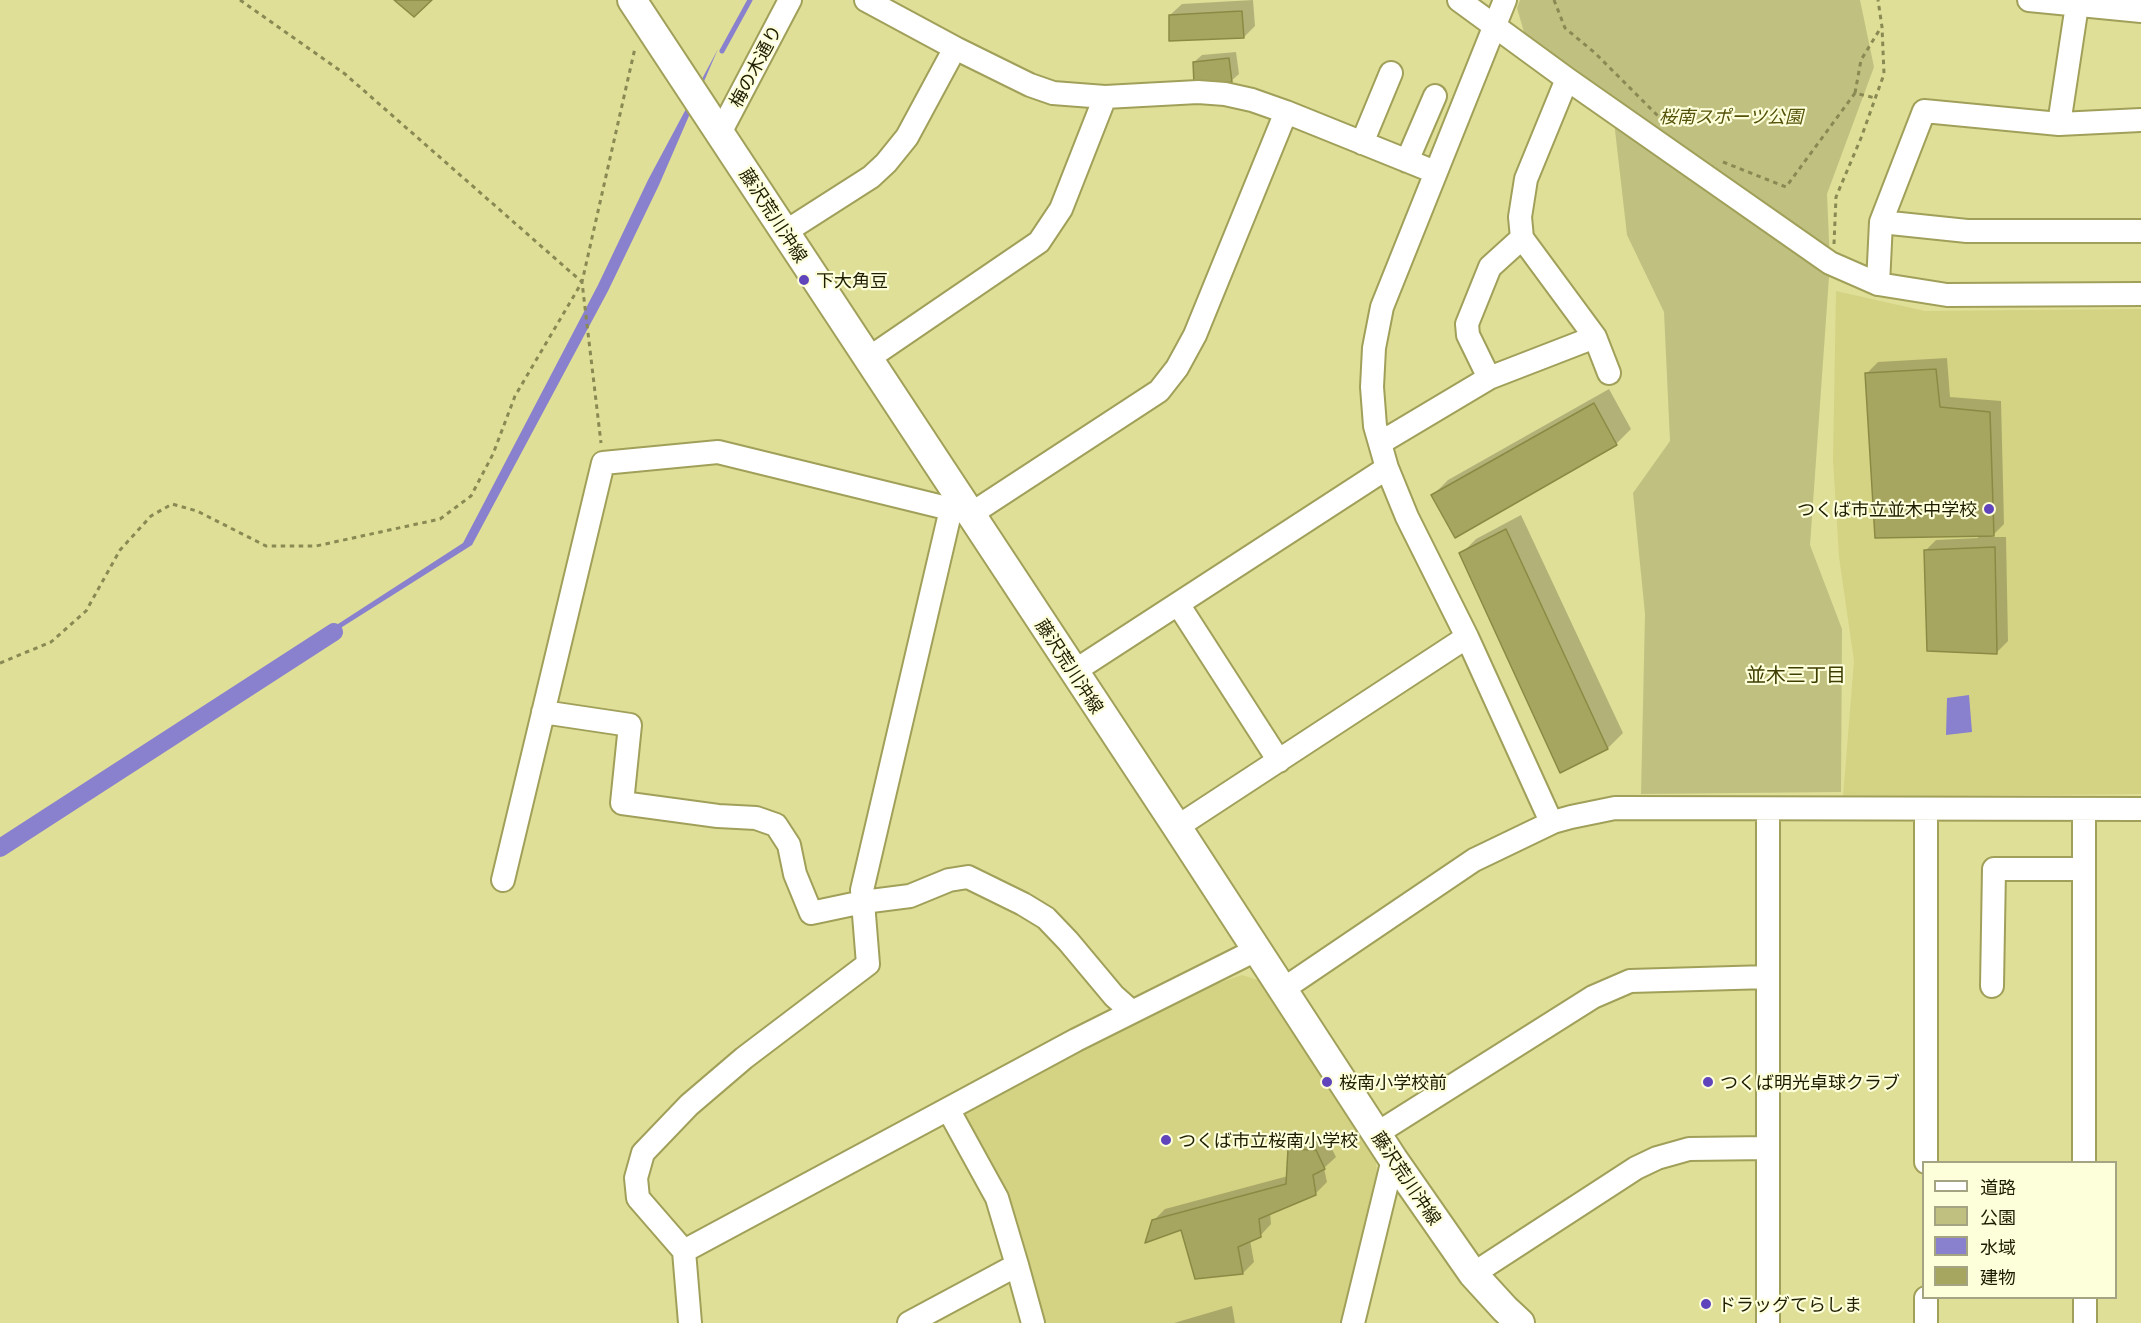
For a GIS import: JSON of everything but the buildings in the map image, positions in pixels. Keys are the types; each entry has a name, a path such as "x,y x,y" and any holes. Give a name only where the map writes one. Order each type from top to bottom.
{"main road":[{"name":"藤沢荒川沖線","path":"640,11 869,358 961,512 1073,672 1376,1134 1473,1274 1521,1323"}],"street":[{"name":"梅の木通り","path":"720,133 790,0"},
{"path":"866,0 955,48 1030,85 1053,93 1105,97 1198,92 1225,94 1252,100 1286,112 1435,172"},
{"path":"1459,0 1830,263 1878,284 1947,295 2141,294"},
{"path":"1505,0 1382,307 1374,348 1372,387 1375,426 1387,468 1407,517 1467,637 1553,822"},
{"path":"2029,0 2141,11"},
{"path":"2059,124 2077,5"},
{"path":"785,232 871,177 886,163 907,137 955,48"},
{"path":"1362,143 1391,73"},
{"path":"1568,79 1526,178 1520,218 1522,238 1595,337 1609,374"},
{"path":"1407,161 1435,96"},
{"path":"869,358 1039,242 1061,209 1105,97"},
{"path":"1878,284 1881,222 1924,111 2059,124 2141,120"},
{"path":"690,1323 684,1251 638,1198 636,1178 643,1153 689,1105 744,1058 868,964 862,890 961,512 1159,391 1177,368 1195,335 1286,112"},
{"path":"1881,222 1966,231 2141,231"},
{"path":"1489,378 1468,334 1467,324 1490,267 1522,238"},
{"path":"1380,443 1489,378 1595,337"},
{"path":"503,880 603,463 718,452 961,512"},
{"path":"1073,672 1387,468"},
{"path":"1178,604 1279,761"},
{"path":"1177,828 1467,637"},
{"path":"543,712 630,726 622,802 718,816 756,818 776,825 789,844 795,874 810,913 863,902 910,896 949,880 968,877 1023,903 1046,918 1114,996 1132,1012"},
{"path":"1282,990 1474,860 1553,822 1615,808 2141,809"},
{"path":"1768,809 1768,1323"},
{"path":"1926,809 1926,1161"},
{"path":"2084,809 2085,1161"},
{"path":"1992,986 1994,869 2084,869"},
{"path":"684,1251 1132,1012 1257,950"},
{"path":"1376,1134 1593,997 1630,981 1768,978"},
{"path":"948,1109 997,1198 1032,1323"},
{"path":"1473,1274 1636,1168 1657,1158 1689,1149 1768,1148"},
{"path":"1353,1323 1393,1159"},
{"path":"918,1322 1017,1265"},
{"path":"1926,1299 1926,1323"},
{"path":"2085,1299 2085,1323"}],"path":[{"path":"240,0 345,74 582,282 603,463"},
{"path":"1554,0 1564,28 1595,53 1663,121"},
{"path":"1830,263 1836,239 1836,197 1884,74 1882,27 1878,0"},
{"path":"0,663 51,642 86,611 120,550 151,516 172,504 197,511 266,546 316,546 440,519 471,496 493,454 515,396 582,282 639,33 640,11"},
{"path":"1714,156 1723,162 1786,187 1855,93 1861,60 1882,27"},
{"path":"1855,93 1875,98"}],"shaded area":[{"name":"つくば市立並木中学校","path":"1836,291 1925,311 2141,309 2141,794 1843,797 1854,661 1839,557 1833,460"},
{"name":"つくば市立桜南小学校","path":"1242,975 1258,980 1376,1162 1377,1175 1343,1323 1038,1323 959,1112 1179,997"}],"green space":[{"name":"桜南スポーツ公園","path":"1520,0 1860,0 1874,67 1827,194 1830,263 1810,545 1842,629 1841,792 1641,794 1645,614 1633,493 1670,441 1664,312 1627,235 1611,95 1526,39 1517,8"}],"water":[{"path":"718,49 659,185 608,291 472,545 0,843 463,543 598,285 648,180"},
{"path":"1969,695 1972,732 1946,735 1947,698"}],"waterway":[{"path":"722,51 750,0"},
{"path":"0,848 334,632"}],"place":[{"name":"下大角豆","path":"804,280"},
{"name":"つくば市立並木中学校","path":"1989,509"},
{"name":"桜南小学校前","path":"1327,1082"},
{"name":"つくば明光卓球クラブ","path":"1708,1082"},
{"name":"つくば市立桜南小学校","path":"1166,1140"},
{"name":"ドラッグてらしま","path":"1706,1304"}],"district":[{"name":"並木三丁目","path":"1796,674"}]}
